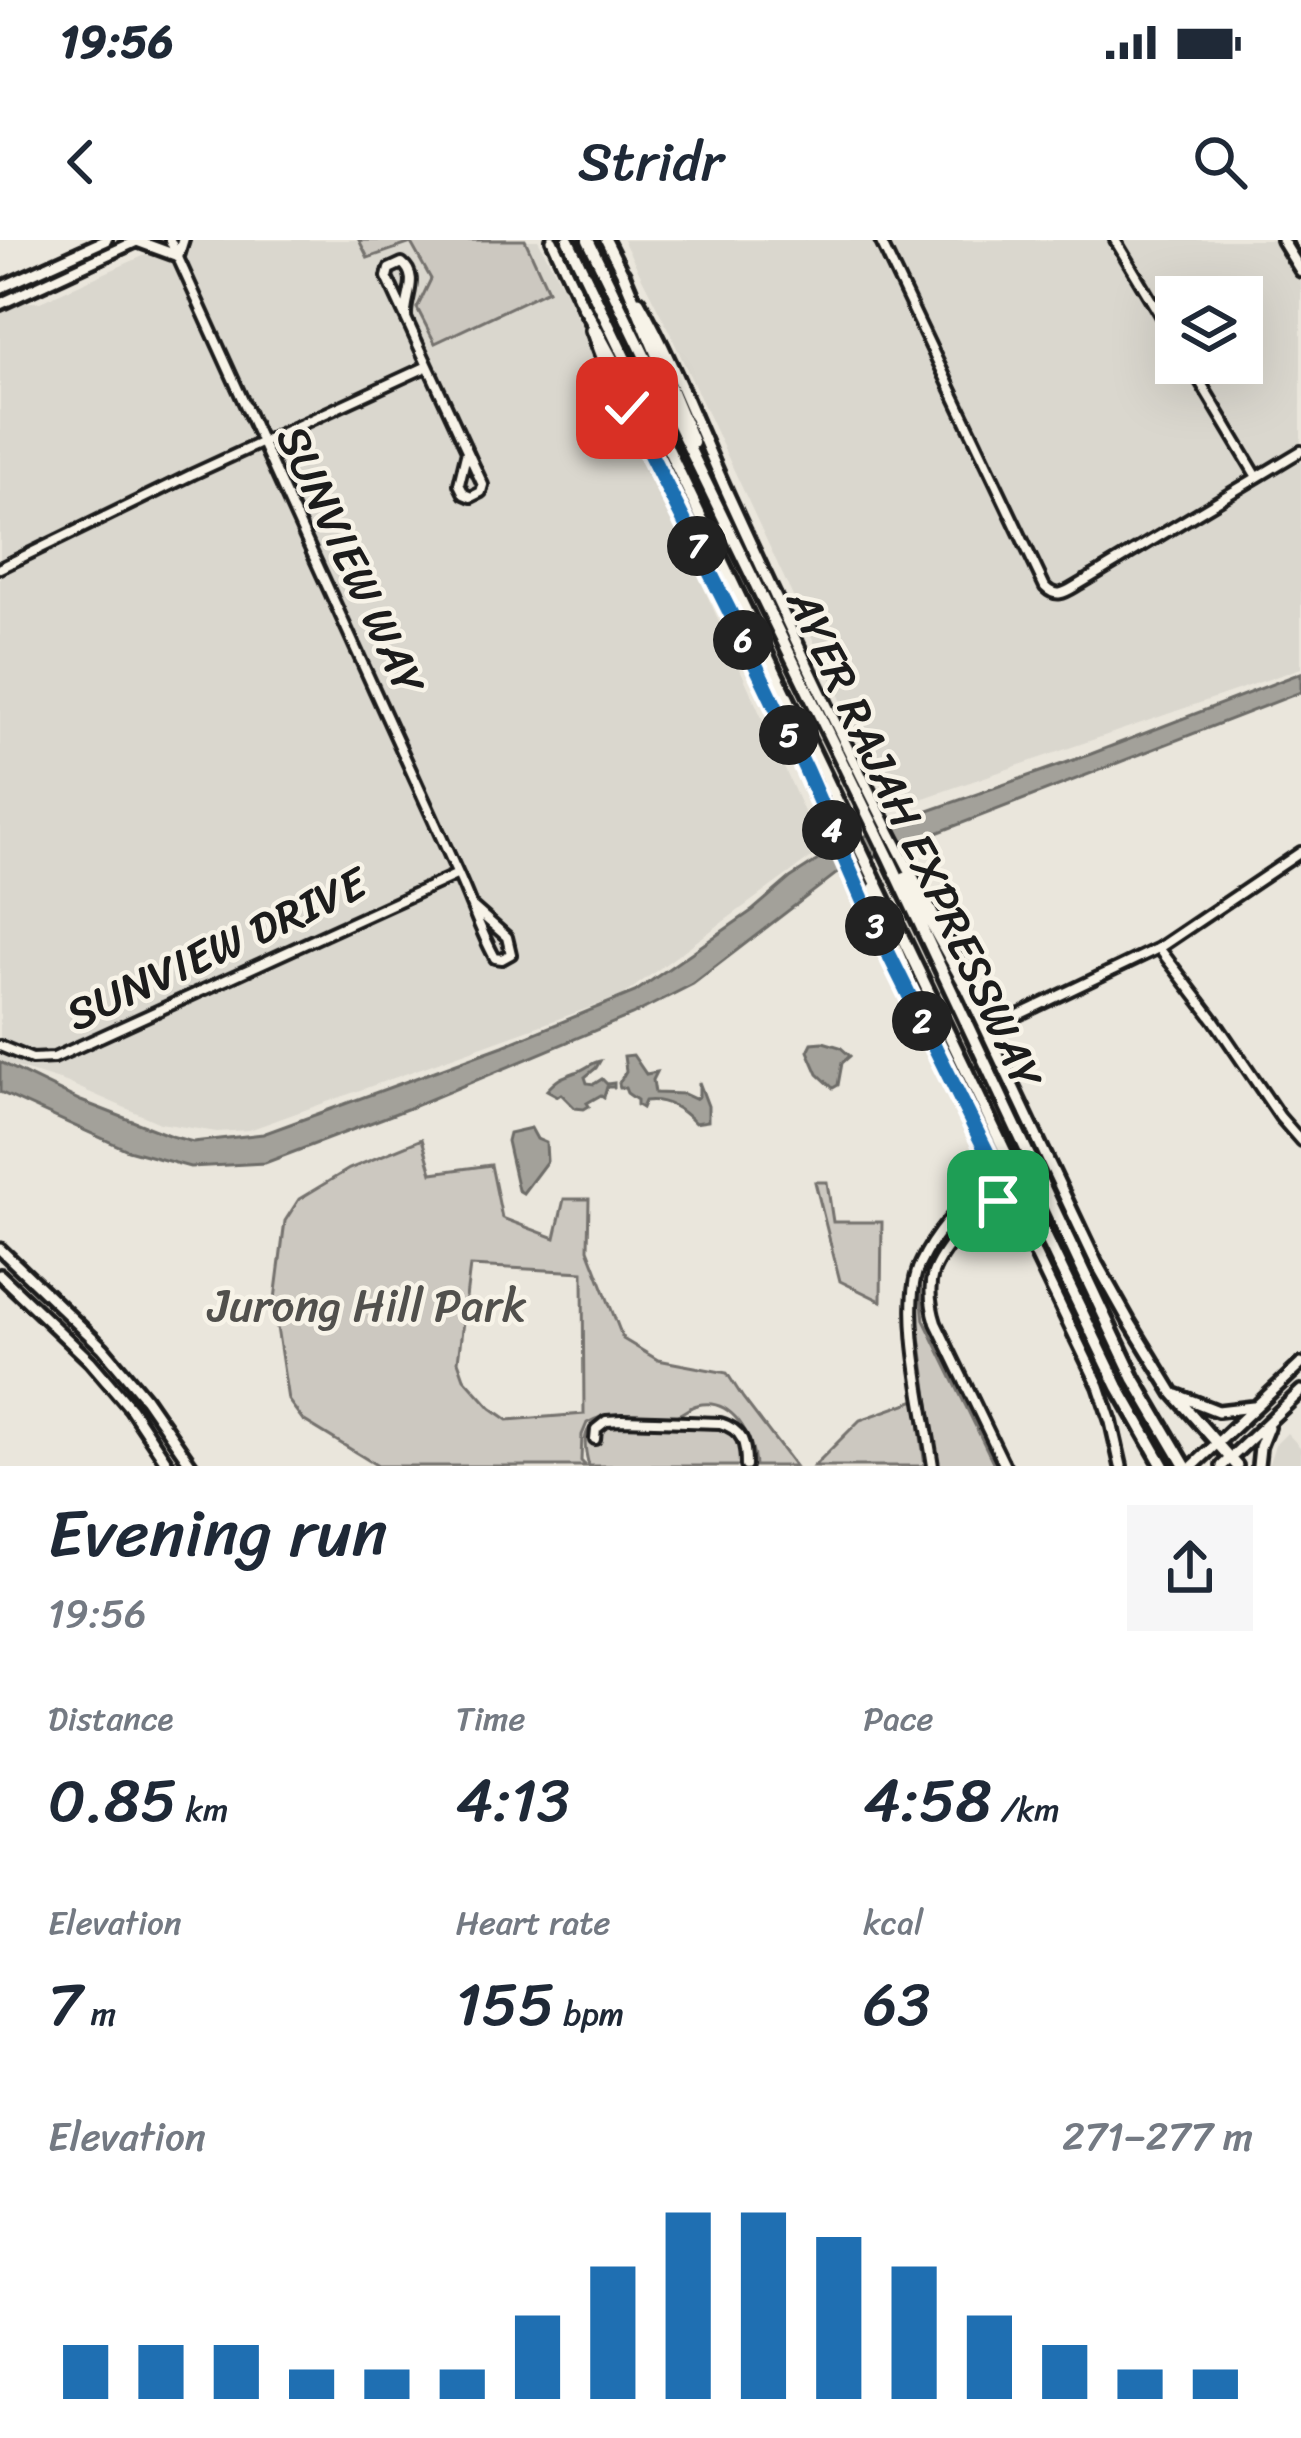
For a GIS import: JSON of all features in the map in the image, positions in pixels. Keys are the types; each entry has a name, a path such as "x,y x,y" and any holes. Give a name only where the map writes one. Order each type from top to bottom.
{"highway":[{"name":"AYER RAJAH EXPRESSWAY","path":"589,240 888,856 1134,1379 1189,1466"},
{"name":"AYER RAJAH EXPRESSWAY","path":"569,241 1118,1387 1163,1466"},
{"path":"623,274 689,429 702,474"},
{"path":"584,307 642,414 654,424"},
{"path":"888,856 964,985"},
{"path":"871,873 877,904 957,1092"}],"main road":[{"path":"0,288 106,240"},
{"path":"0,304 138,241 178,256 183,240"},
{"path":"551,240 610,374 737,626 867,910 1099,1386 1121,1466"},
{"path":"607,240 654,328 876,807 950,945 964,985 1097,1264 1173,1393 1230,1464 1301,1391"},
{"path":"1282,240 1301,271"},
{"path":"0,1249 104,1348 192,1466"},
{"path":"0,1275 90,1361 169,1466"},
{"path":"1189,1466 1301,1364"},
{"path":"1173,1393 1218,1412 1255,1407"},
{"path":"1258,1466 1270,1422"}],"street":[{"name":"SUNVIEW WAY","path":"170,240 474,916 495,958 512,954 507,938 473,907"},
{"path":"880,240 1052,593 1061,594 1081,583 1301,451"},
{"path":"1115,240 1155,307"},
{"path":"406,316 412,281 402,263 387,274 467,452 483,485 481,492 471,496 459,484 467,452"},
{"path":"0,568 428,366"},
{"path":"1202,384 1257,477"},
{"path":"986,1030 1159,948 1301,852"},
{"name":"SUNVIEW DRIVE","path":"0,1046 32,1059 54,1058 458,874"},
{"path":"1159,948 1301,1141"},
{"path":"933,1466 910,1305 915,1275 935,1238 996,1170"},
{"path":"975,1192 986,1205"},
{"path":"1005,1466 931,1306 934,1272 961,1233 986,1205 1010,1199"},
{"path":"950,1219 961,1233"},
{"path":"935,1238 961,1233"},
{"path":"595,1439 596,1429 606,1421 720,1423 741,1435 746,1466"}],"shaded area":[{"path":"179,240 538,240 601,358 821,850 622,996 249,1130 217,1132 160,1123 66,1082 0,1062 0,303 40,302"},
{"path":"623,240 1301,240 1301,668 892,809"},
{"path":"1301,673 1301,692 841,870 693,984 632,1015 265,1163 190,1167 128,1150 0,1092 0,1062 81,1101 171,1136 193,1142 263,1134 635,992 753,910 790,878 832,851 897,822"},
{"path":"823,1042 850,1056 842,1063 838,1085 833,1088 818,1074 808,1051 812,1043"},
{"path":"633,1055 646,1074 657,1072 655,1093 695,1099 699,1082 708,1121 695,1123 660,1101 645,1101 642,1108 637,1105 619,1083 626,1071 624,1056"},
{"path":"600,1061 585,1077 587,1083 602,1079 614,1087 607,1087 604,1097 587,1103 584,1109 547,1090 560,1078"},
{"path":"531,1128 546,1143 547,1161 523,1193 518,1190 507,1141 509,1133"},
{"path":"1287,1433 1301,1448 1301,1466 1268,1466 1275,1445"}],"green space":[{"path":"359,240 525,240 548,290 435,343 417,308 431,279 411,243 368,258"},
{"name":"Jurong Hill Park","path":"422,1139 432,1173 491,1165 502,1218 555,1238 564,1199 589,1199 588,1249 623,1339 658,1360 727,1373 795,1466 755,1466 739,1421 710,1404 671,1417 619,1414 587,1423 581,1461 586,1466 378,1466 303,1420 288,1400 274,1307 285,1221 299,1199 349,1169","holes":["470,1266 583,1272 584,1414 508,1420 464,1378 458,1361"]},
{"path":"815,1182 827,1182 833,1222 882,1222 881,1301 840,1281"},
{"path":"920,1286 924,1320 995,1466 937,1466 917,1313"},
{"path":"916,1400 925,1466 814,1466 860,1420"},
{"name":"Jurong Hill Park","path":"622,1416 726,1422 745,1435 752,1466 589,1466 585,1444 589,1429"}],"route":[{"path":"627,408 737,626 867,910 1010,1199 998,1201"}]}
